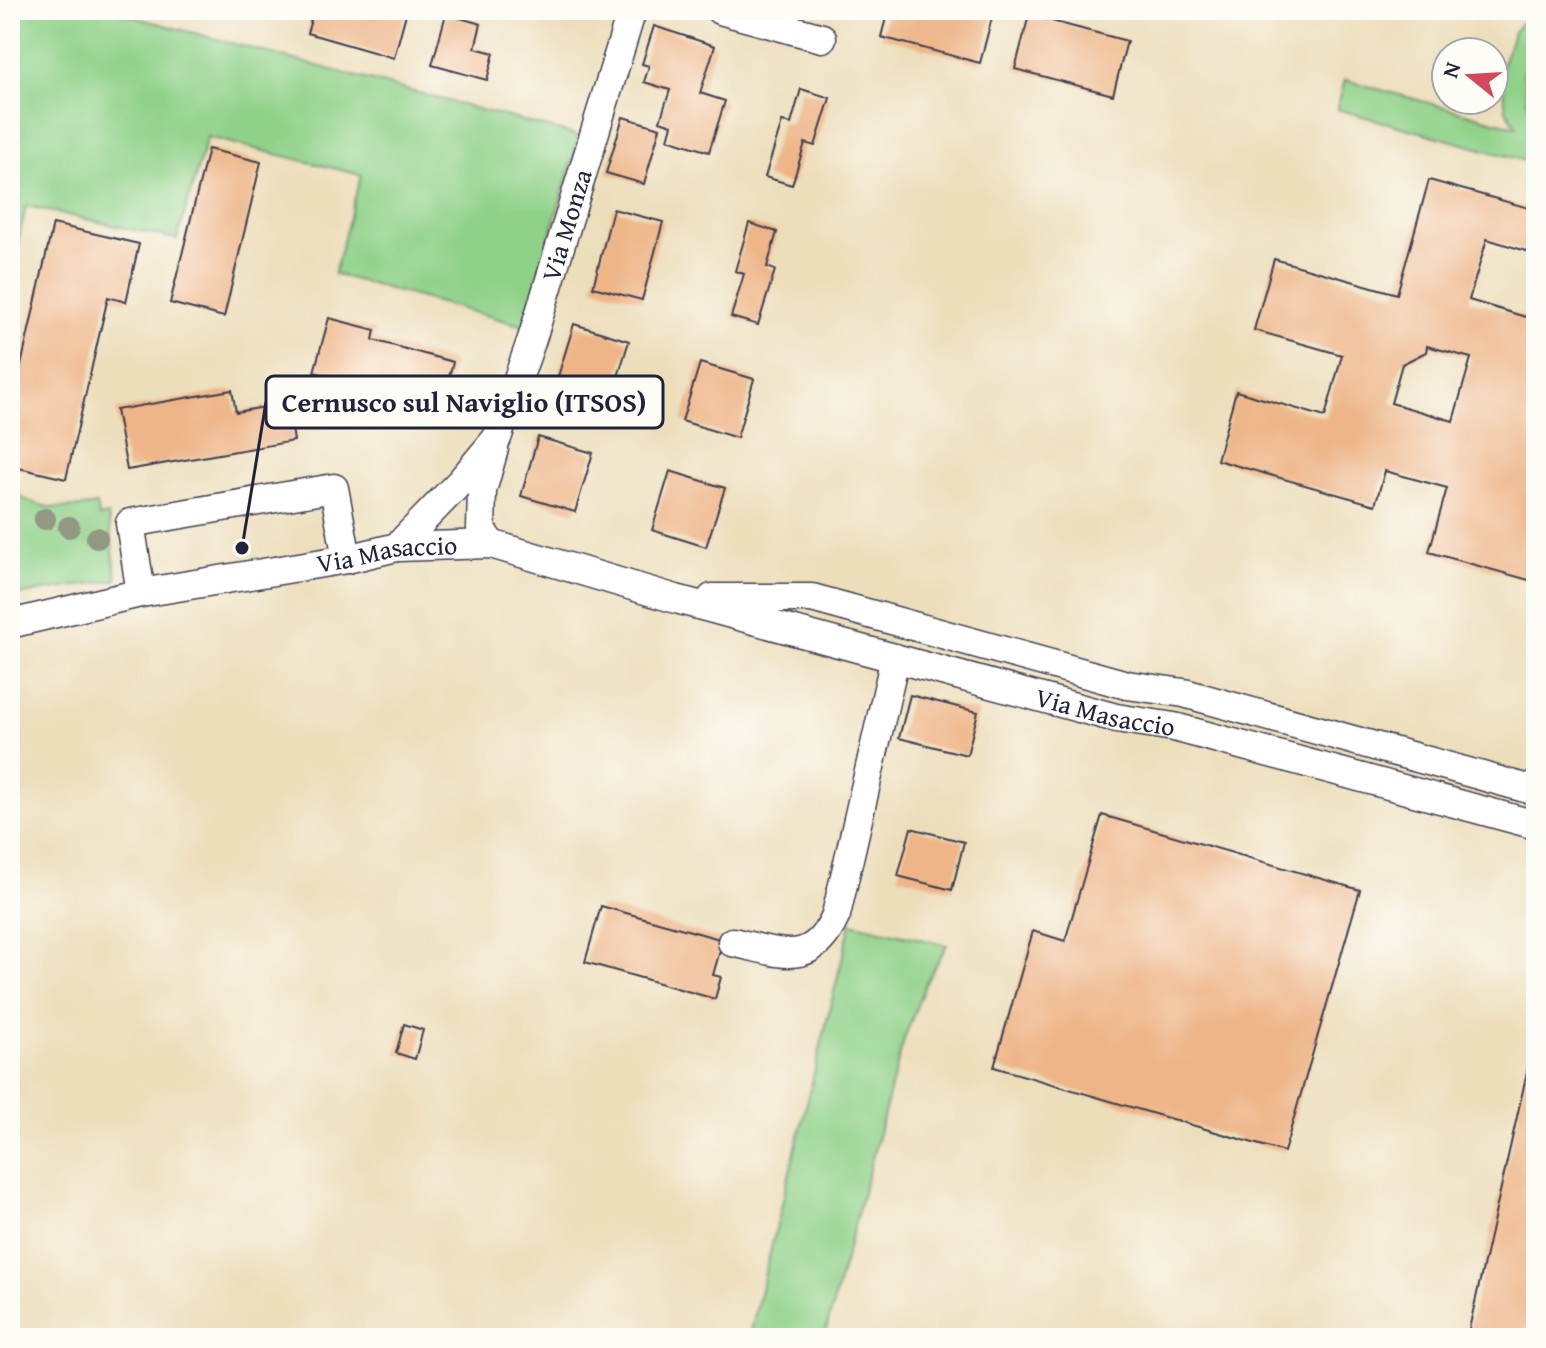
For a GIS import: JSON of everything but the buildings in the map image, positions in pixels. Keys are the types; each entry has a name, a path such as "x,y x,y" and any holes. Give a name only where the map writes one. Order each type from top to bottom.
{"street":[{"name":"Via Monza","path":"491,544 481,529 482,491 532,339 632,10"},
{"path":"720,10 822,38"},
{"name":"Via Monza","path":"397,547 461,481 497,438"},
{"path":"141,593 130,523 334,488 347,559"},
{"name":"Via Masaccio","path":"10,624 141,593 347,559 397,547 491,544 676,599 1116,718 1174,727 1536,825"},
{"name":"Via Masaccio","path":"676,599 812,598 1127,685 1184,693 1536,791"},
{"name":"Via Masaccio","path":"10,606 96,604"},
{"path":"732,942 780,952 800,952 815,947 827,933 836,915 895,658"}],"green space":[{"path":"10,10 108,10 579,136 524,326 334,274 361,175 207,137 177,239 26,206 10,279"},
{"path":"1532,10 1536,10 1536,39 1523,71 1527,102 1536,115 1536,164 1337,109 1345,80 1430,103 1430,116 1477,116 1517,127 1510,116 1510,42 1513,33"},
{"path":"10,490 30,502 51,507 97,505 99,517 108,515 117,580 10,596"},
{"path":"851,923 947,945 926,982 904,1039 824,1338 749,1338"}],"place":[{"name":"Cernusco sul Naviglio (ITSOS)","path":"242,548"}]}
